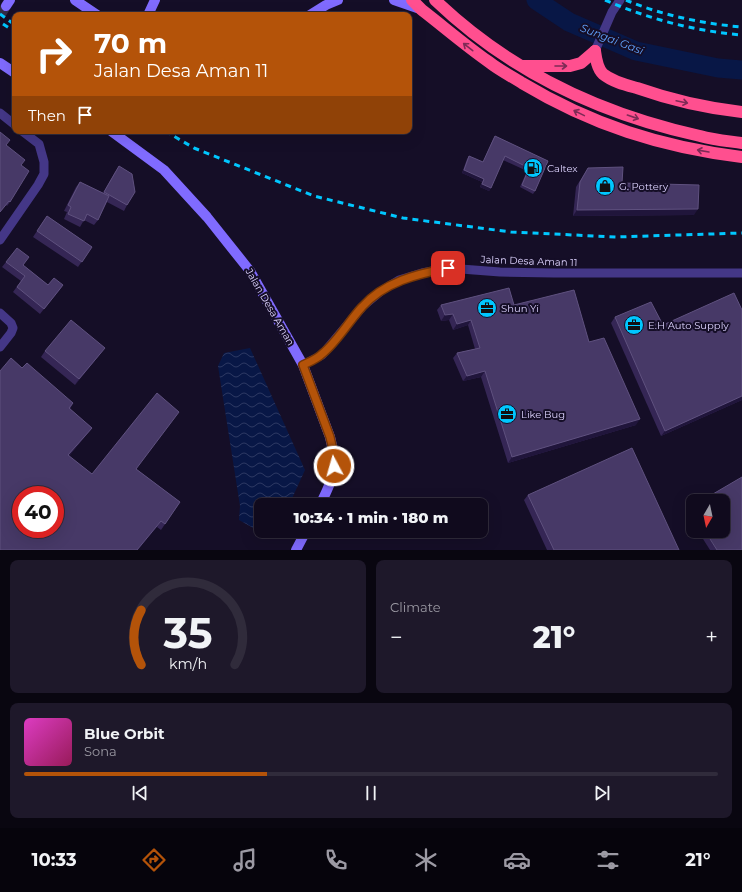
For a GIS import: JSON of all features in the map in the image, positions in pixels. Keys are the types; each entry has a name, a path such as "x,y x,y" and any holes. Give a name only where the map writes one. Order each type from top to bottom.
{"highway":[{"path":"412,0 422,10 490,64 543,95 588,118 666,143 700,151 742,157"},
{"path":"434,0 470,32 548,82 579,97 656,125 701,137 742,143"},
{"path":"522,66 570,66 581,64 596,48"},
{"path":"596,48 597,65 603,73 615,81 667,98 714,109 742,112"}],"street":[{"path":"76,0 93,12"},
{"path":"149,12 155,0"},
{"path":"314,12 328,2 338,0"},
{"path":"394,0 422,10"},
{"path":"596,48 612,12 620,0"},
{"path":"0,63 12,71"},
{"path":"0,113 12,123"},
{"path":"0,240 44,174 44,162 39,144 26,134"},
{"name":"Jalan Desa Aman","path":"115,134 164,170 207,217 250,271 303,365 330,437 333,450 334,473 332,482 324,498"},
{"name":"Jalan Desa Aman 11","path":"303,365 322,355 363,306 381,291 399,280 422,273 448,268 500,272 554,273 742,273"},
{"path":"0,313 13,325 12,333 0,347"},
{"path":"296,550 302,538"}],"water":[{"path":"250,348 305,470 292,498 254,498 254,528 239,520 240,506 218,366 224,353"}],"building":[{"path":"0,132 10,140 6,145 25,160 21,165 29,171 10,202 9,201 0,212"},
{"name":"Caltex","path":"495,136 548,161 535,191 522,185 529,168 505,156 491,188 482,184 484,179 464,170 469,156 483,162"},
{"path":"119,166 132,174 135,192 127,205 104,192"},
{"path":"623,167 622,183 699,185 698,209 577,210 580,182 588,168"},
{"path":"80,182 109,196 98,220 87,214 84,221 68,214 71,207 68,205"},
{"path":"47,216 92,247 82,262 37,231"},
{"path":"17,248 29,257 23,265 48,285 54,278 63,285 44,309 17,287 25,276 6,262"},
{"path":"509,288 514,305 574,290 589,342 604,338 640,419 512,457 485,371 467,376 457,353 480,348 471,320 457,324 453,314 445,315 441,305"},
{"path":"734,293 742,310 742,396 665,431 615,317 651,302 663,325"},
{"path":"71,320 105,348 79,379 45,351"},
{"path":"11,358 22,368 27,363 73,403 69,408 92,428 68,455 92,474 157,393 179,412 136,469 180,502 165,524 161,521 137,550 0,550 0,371"},
{"path":"632,448 679,550 554,550 528,495"},
{"path":"742,477 742,550 717,550 709,538 730,538 730,494 713,494"}],"waterway":[{"name":"Sungai Gasi","path":"536,0 569,22 636,51 718,68 742,70"}],"tunnel":[{"path":"0,16 6,6"}],"railway":[{"path":"605,0 638,13 672,23 707,31 742,35"},
{"path":"626,0 683,18 713,24 742,27"},
{"path":"0,14 12,23"},
{"path":"3,24 12,30"},
{"path":"170,134 194,148 314,196 403,218 511,232 616,237 742,233"}],"place":[{"name":"Caltex","path":"533,168"},
{"name":"G. Pottery","path":"605,186"},
{"name":"Shun Yi","path":"487,308"},
{"name":"E.H Auto Supply","path":"634,325"},
{"name":"Like Bug","path":"507,414"}],"route":[{"path":"334,466 334,457 330,437 303,365 322,355 363,306 381,291 399,280 410,276 448,268"}]}
